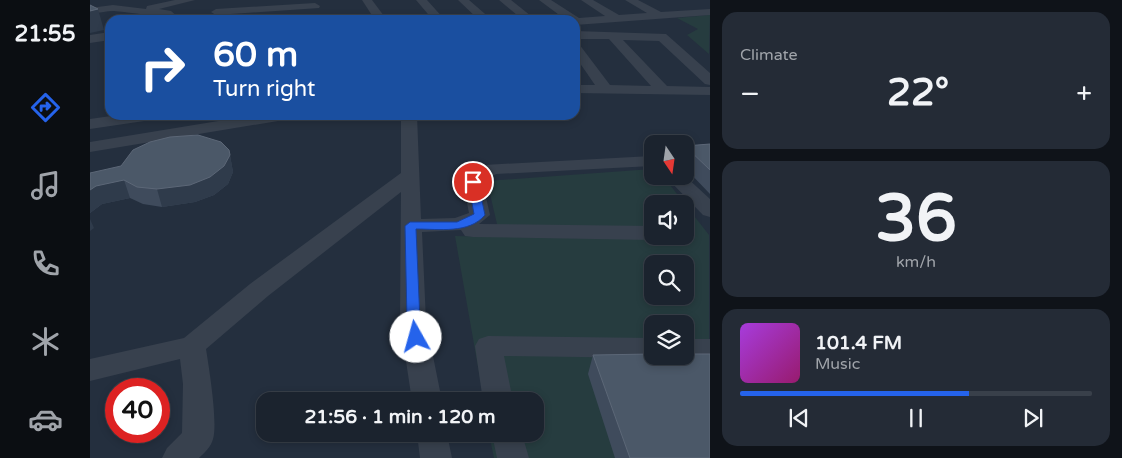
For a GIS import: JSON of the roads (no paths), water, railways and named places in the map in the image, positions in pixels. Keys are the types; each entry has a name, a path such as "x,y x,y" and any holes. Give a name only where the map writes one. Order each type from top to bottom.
{"street":[{"path":"90,6 117,0"},
{"path":"130,0 149,8 190,0"},
{"path":"175,15 190,0"},
{"path":"214,15 224,0"},
{"path":"367,0 378,15"},
{"path":"421,0 434,15"},
{"path":"463,0 480,15"},
{"path":"504,0 524,15"},
{"path":"544,0 566,15"},
{"path":"586,0 617,19"},
{"path":"630,0 658,15"},
{"path":"221,15 314,3 320,15"},
{"path":"580,21 658,15 708,6"},
{"path":"90,12 114,8 135,12 167,13 168,15"},
{"path":"580,36 666,39 710,81"},
{"path":"613,36 663,90"},
{"path":"90,39 105,37"},
{"path":"580,54 606,90"},
{"path":"580,89 710,92"},
{"path":"90,124 117,120"},
{"path":"90,147 183,123 221,120"},
{"path":"409,120 410,226 414,321 426,392"},
{"path":"410,226 467,224 480,215 473,182 491,169 644,162"},
{"path":"90,370 192,346 201,341 220,321 409,176"},
{"path":"683,185 710,211"},
{"path":"467,224 473,231 644,233"},
{"path":"90,361 176,339 193,330 220,321"},
{"path":"178,458 198,438 197,384 192,346"},
{"path":"496,392 488,346 644,348"},
{"path":"694,349 710,349"},
{"path":"433,442 436,458"},
{"path":"509,442 513,458"}]}
